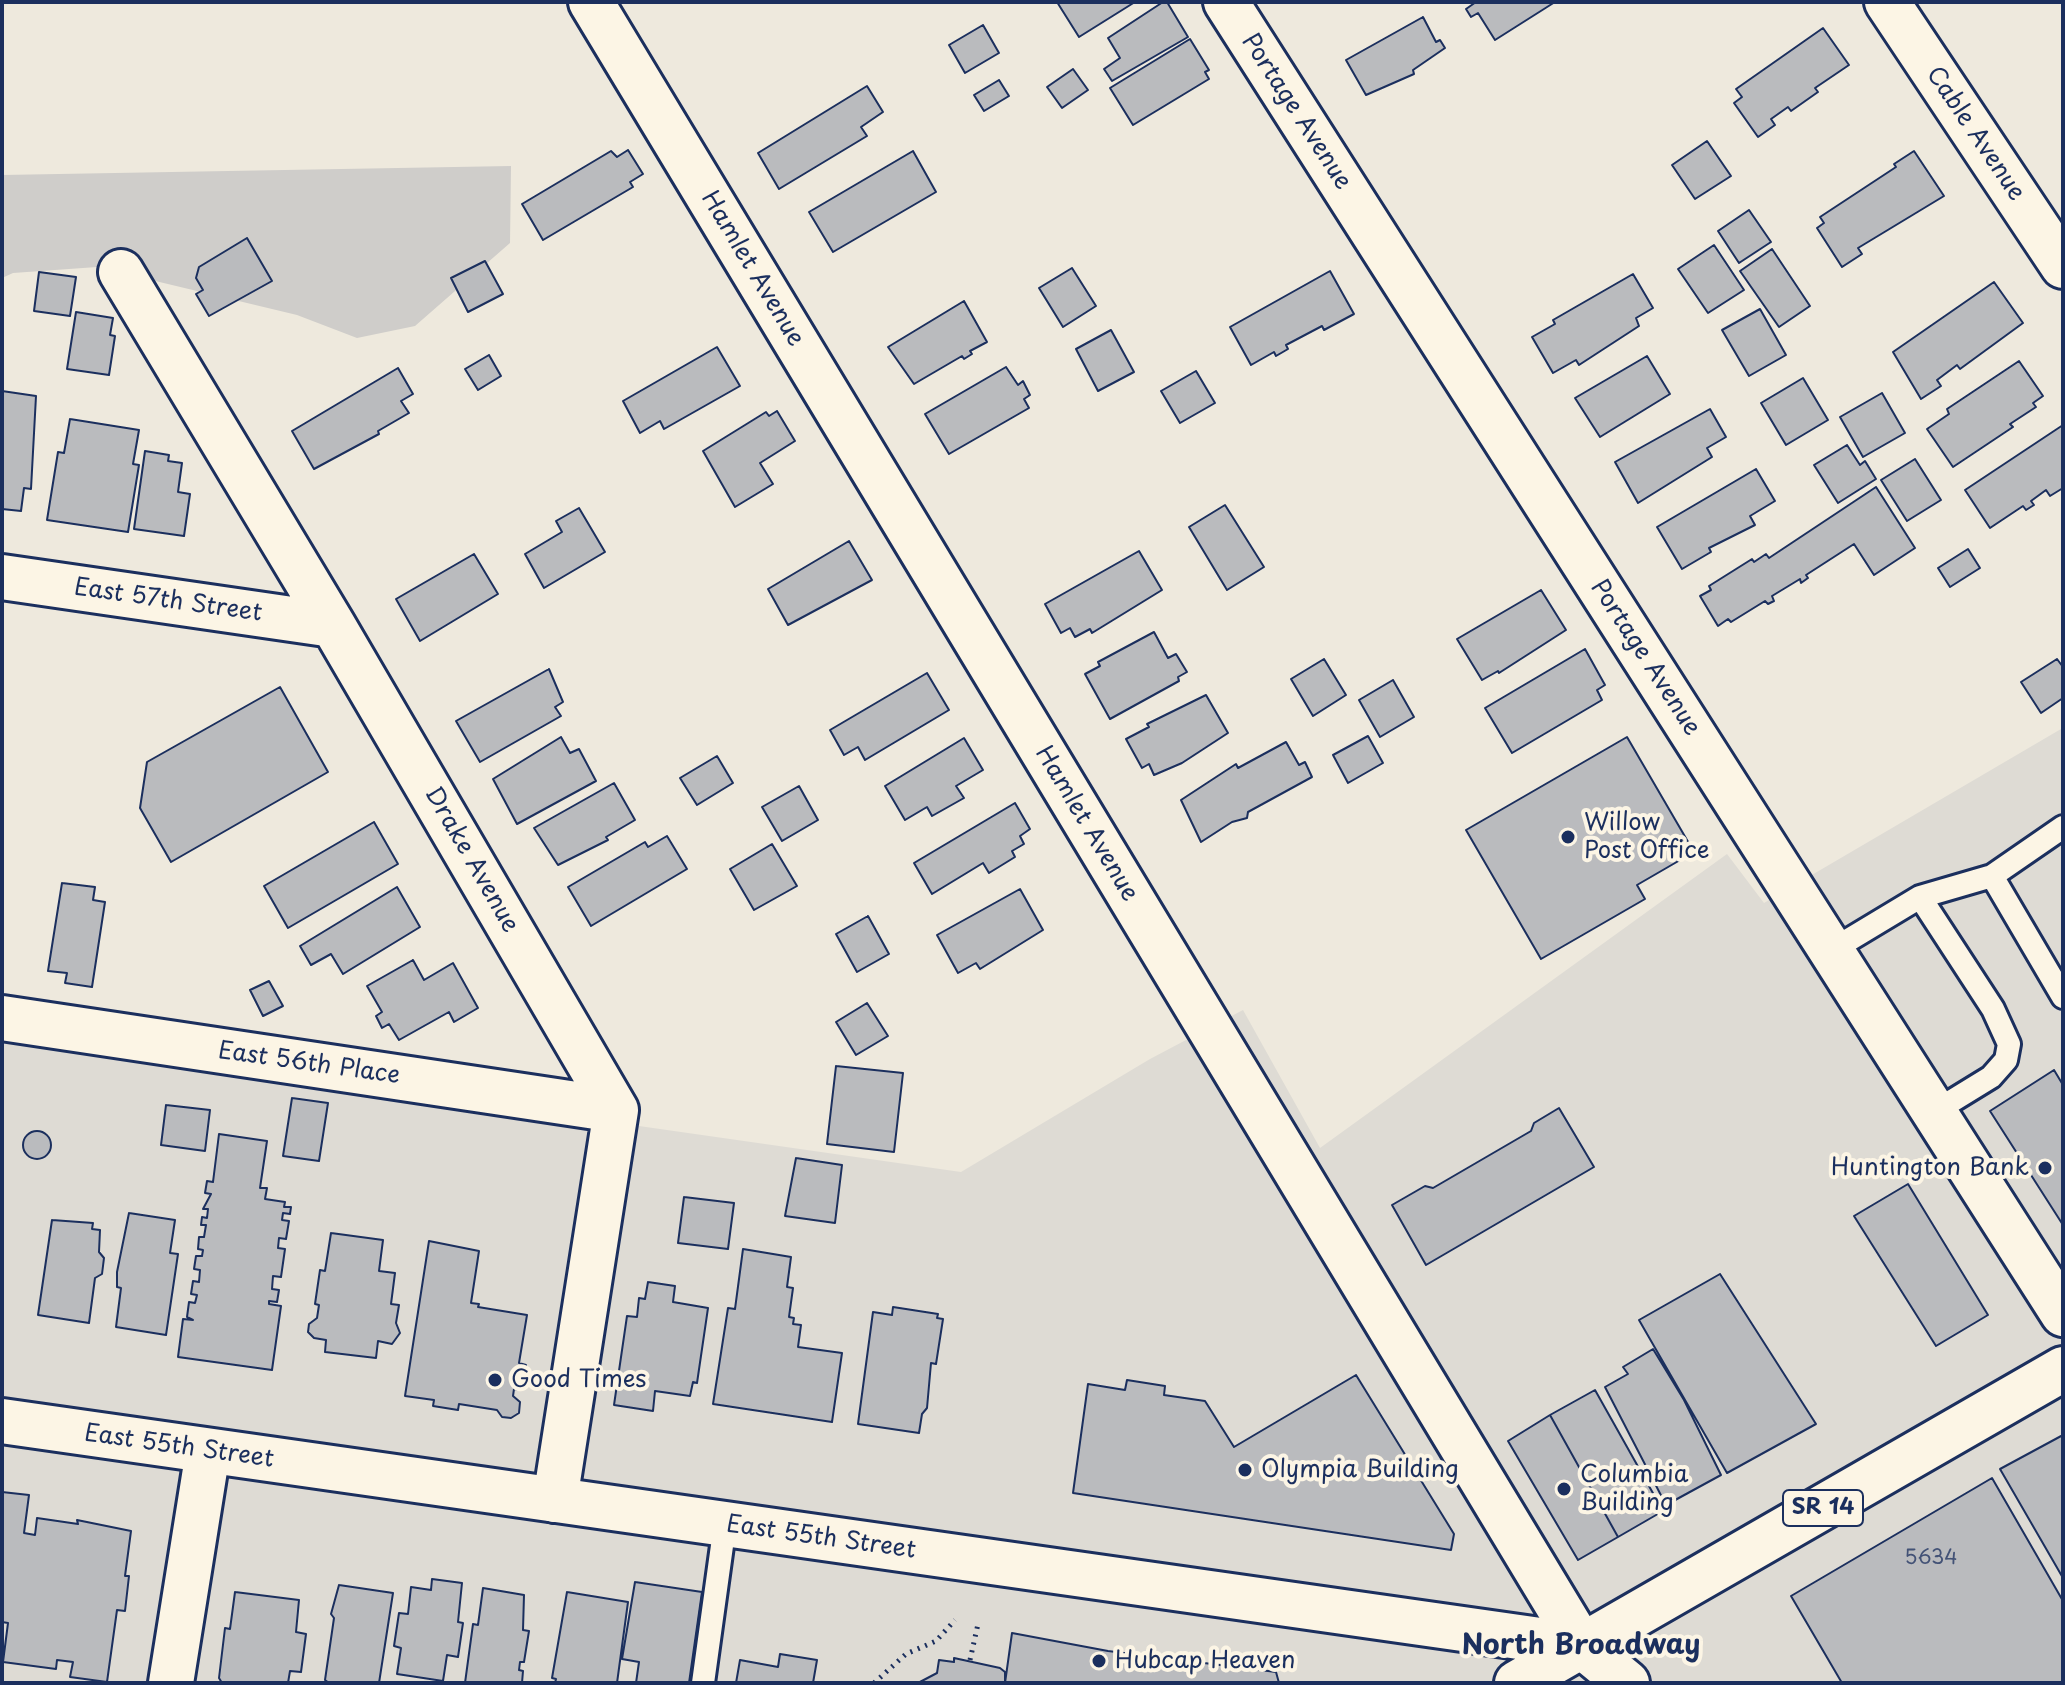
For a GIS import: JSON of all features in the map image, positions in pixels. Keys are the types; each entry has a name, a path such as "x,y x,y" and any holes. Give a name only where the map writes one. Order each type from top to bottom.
{"street":[{"name":"Hamlet Avenue","path":"591,2 1582,1646"},
{"name":"Portage Avenue","path":"1226,2 2063,1314"},
{"name":"Cable Avenue","path":"1887,2 2063,266"},
{"name":"Drake Avenue","path":"121,272 333,625 616,1110"},
{"name":"East 57th Street","path":"2,577 333,625"},
{"name":"East 56th Place","path":"2,1018 616,1110"},
{"path":"555,1500 616,1110"},
{"name":"SR 14","path":"1517,1683 2063,1369"},
{"name":"East 55th Street","path":"2,1421 1582,1646"},
{"path":"171,1683 208,1451"},
{"path":"1582,1646 1627,1683"}],"lane":[{"path":"1832,950 1920,897 1992,876 2063,827"},
{"path":"1992,876 2063,997"},
{"path":"1920,897 1993,1009 2009,1044 2006,1060 1991,1077 1934,1112"},
{"path":"703,1683 725,1524"}],"path":[{"path":"874,1683 906,1654 936,1641 955,1620"},
{"path":"970,1660 978,1624"}],"shaded area":[{"path":"511,166 510,243 415,326 357,338 297,315 97,267 13,273 2,278 2,175"},
{"path":"2061,729 2063,1683 2,1683 2,1035 961,1172 1150,1059 1243,1010 1320,1148 1727,854 1764,903"}],"building":[{"path":"1057,2 1135,2 1079,37"},
{"path":"1167,2 1188,37 1112,81 1104,69 1120,58 1108,38"},
{"path":"1476,2 1555,2 1495,40 1478,13 1471,17 1466,9"},
{"path":"1423,17 1436,42 1440,40 1445,48 1413,70 1414,74 1366,95 1346,60"},
{"path":"983,25 999,53 965,73 949,45"},
{"path":"1823,28 1849,65 1815,88 1818,92 1791,111 1788,107 1771,119 1775,125 1758,137 1734,103 1742,97 1736,89"},
{"path":"1190,39 1209,70 1205,72 1209,79 1133,125 1110,88"},
{"path":"1073,69 1088,90 1062,108 1047,87"},
{"path":"999,80 1009,96 984,111 974,95"},
{"path":"867,86 883,112 861,127 867,136 779,189 758,153"},
{"path":"1707,141 1731,176 1695,199 1672,165"},
{"path":"628,150 643,174 630,182 633,187 543,240 522,204 611,151 617,157"},
{"path":"913,151 936,192 833,252 809,212"},
{"path":"1914,151 1944,196 1858,248 1862,254 1842,267 1817,228 1824,223 1820,217 1896,167 1894,164"},
{"path":"1749,210 1771,242 1739,263 1718,231"},
{"path":"247,238 272,281 209,316 196,294 203,290 196,278 199,267"},
{"path":"1714,245 1744,290 1708,313 1678,269"},
{"path":"1772,249 1810,306 1779,327 1740,271"},
{"path":"485,261 503,294 468,312 451,278"},
{"path":"1072,268 1096,306 1063,327 1039,288"},
{"path":"1330,271 1354,314 1324,330 1322,326 1286,345 1288,349 1276,356 1274,352 1251,365 1230,327"},
{"path":"39,272 76,277 70,316 34,311"},
{"path":"1633,274 1653,308 1636,318 1639,326 1579,365 1576,360 1553,373 1532,337 1555,324 1553,320"},
{"path":"1994,282 2023,323 1960,369 1957,365 1937,380 1941,386 1921,399 1893,352"},
{"path":"964,301 987,342 970,351 972,354 964,359 962,356 914,384 888,347"},
{"path":"1760,309 1786,355 1749,376 1722,330"},
{"path":"76,312 113,318 110,335 115,336 109,375 67,369"},
{"path":"1111,330 1134,372 1098,391 1076,349"},
{"path":"717,347 740,386 664,429 660,421 640,433 623,401"},
{"path":"489,355 501,376 478,390 465,369"},
{"path":"1647,356 1670,394 1600,437 1575,398"},
{"path":"2019,361 2043,396 2033,403 2036,407 2010,424 2013,427 1953,467 1927,429 1949,414 1947,409"},
{"path":"1006,367 1018,385 1023,381 1030,395 1024,399 1029,408 949,454 925,414"},
{"path":"398,368 413,394 401,401 409,413 378,431 379,434 314,469 292,431"},
{"path":"1196,371 1215,403 1180,423 1161,391"},
{"path":"1803,378 1828,420 1786,445 1761,403"},
{"path":"2,391 36,396 31,489 24,488 21,511 2,509"},
{"path":"1882,393 1905,433 1863,457 1840,417"},
{"path":"1710,409 1726,437 1707,448 1712,457 1638,503 1615,462"},
{"path":"777,411 795,441 760,463 773,484 735,507 703,451 766,412 769,416"},
{"path":"70,419 139,430 133,464 139,465 128,532 47,520 58,452 64,453"},
{"path":"2063,425 2063,488 2050,496 2046,490 2031,501 2034,505 2026,510 2023,506 1990,528 1965,490"},
{"path":"1847,445 1860,465 1865,461 1876,479 1838,503 1814,465"},
{"path":"145,451 169,455 168,461 182,463 178,492 190,494 184,536 134,529"},
{"path":"1915,459 1941,500 1907,521 1881,480"},
{"path":"1756,469 1775,501 1750,516 1755,525 1709,548 1711,552 1682,569 1657,527"},
{"path":"1876,487 1915,548 1874,575 1854,544 1806,575 1808,578 1801,583 1800,579 1772,596 1774,601 1768,604 1765,601 1731,622 1728,619 1718,626 1700,596 1711,590 1709,586 1752,559 1754,562 1766,554 1769,558"},
{"path":"1225,505 1264,567 1227,590 1189,527"},
{"path":"579,508 605,552 544,588 525,554 562,532 556,521"},
{"path":"849,541 872,580 788,625 768,589"},
{"path":"1968,549 1980,568 1950,587 1938,568"},
{"path":"1139,551 1162,590 1092,633 1090,629 1075,637 1070,628 1061,633 1045,604"},
{"path":"474,554 498,594 420,641 396,599"},
{"path":"1541,590 1566,630 1499,673 1482,680 1457,639"},
{"path":"1154,632 1168,658 1176,654 1187,672 1178,677 1179,681 1110,719 1085,674 1100,666 1098,662"},
{"path":"1585,649 1605,685 1597,690 1602,700 1512,753 1485,708"},
{"path":"1324,659 1346,695 1313,716 1291,679"},
{"path":"2057,659 2063,667 2063,698 2041,713 2021,682"},
{"path":"549,669 563,702 555,707 561,716 480,762 456,721"},
{"path":"927,673 949,710 865,760 858,747 844,755 830,730"},
{"path":"1393,680 1414,717 1380,737 1359,700"},
{"path":"280,687 328,772 171,862 140,808 147,762"},
{"path":"1206,695 1228,733 1182,763 1154,775 1149,764 1142,768 1126,739 1149,727 1147,724"},
{"path":"1368,736 1383,763 1348,783 1333,755"},
{"path":"561,737 570,753 579,749 596,781 517,824 493,779"},
{"path":"1627,737 1694,852 1637,885 1645,899 1541,959 1466,830"},
{"path":"964,738 983,770 956,786 964,798 932,816 927,807 905,820 885,786"},
{"path":"1286,742 1299,765 1305,762 1312,777 1248,812 1247,818 1232,822 1201,842 1181,800 1236,764 1238,768"},
{"path":"717,756 733,783 697,805 680,778"},
{"path":"614,783 635,820 606,837 608,840 558,865 534,828"},
{"path":"799,786 818,820 782,841 762,807"},
{"path":"1015,803 1030,829 1020,836 1024,844 1012,851 1015,857 989,873 983,863 932,894 914,863"},
{"path":"374,822 398,864 288,928 264,886"},
{"path":"667,836 687,869 591,926 568,887 645,842 648,847"},
{"path":"772,844 797,886 754,910 730,869"},
{"path":"62,883 95,887 93,900 105,902 92,987 65,983 67,973 48,971"},
{"path":"397,887 420,927 343,974 331,954 311,965 300,946"},
{"path":"1020,889 1043,930 980,969 976,963 958,973 937,935"},
{"path":"868,916 889,954 857,972 836,934"},
{"path":"413,960 424,980 453,963 478,1008 454,1022 449,1012 399,1040 389,1024 382,1028 376,1016 382,1012 367,986"},
{"path":"269,981 283,1006 263,1016 250,990"},
{"path":"867,1003 888,1036 856,1055 836,1022"},
{"path":"836,1066 903,1073 894,1152 827,1144"},
{"name":"Huntington Bank","path":"2054,1070 2063,1085 2063,1225 1990,1111"},
{"path":"292,1098 328,1103 319,1161 283,1156"},
{"path":"166,1105 210,1110 205,1151 161,1145"},
{"path":"1559,1108 1594,1167 1426,1265 1392,1205 1425,1186 1433,1188 1531,1131 1534,1123"},
{"path":"37,1131 47,1135 51,1145 47,1155 37,1159 27,1155 23,1145 27,1135"},
{"path":"219,1134 267,1141 260,1188 267,1188 265,1199 285,1202 284,1207 291,1207 290,1214 283,1213 282,1220 289,1221 286,1239 279,1238 278,1248 285,1249 281,1277 273,1276 272,1289 279,1290 277,1302 269,1301 269,1304 281,1306 272,1370 178,1357 183,1319 193,1320 187,1317 189,1302 195,1303 197,1295 191,1294 193,1281 199,1282 200,1270 194,1269 196,1256 202,1256 203,1250 198,1249 199,1237 204,1237 206,1225 201,1225 202,1217 207,1218 208,1209 203,1209 211,1194 205,1193 207,1181 213,1182"},
{"path":"796,1158 842,1165 835,1223 785,1216"},
{"path":"1908,1184 1988,1315 1936,1346 1854,1216"},
{"path":"684,1197 734,1203 728,1249 678,1243"},
{"path":"129,1213 175,1220 170,1253 178,1254 166,1335 116,1327 121,1288 117,1287 117,1272"},
{"path":"52,1220 93,1223 92,1229 100,1230 99,1252 104,1258 102,1274 95,1278 89,1323 38,1315"},
{"path":"331,1233 383,1240 379,1271 395,1273 391,1304 399,1305 396,1323 400,1333 392,1344 378,1341 376,1358 325,1352 326,1340 314,1338 308,1332 309,1324 317,1318 319,1305 315,1304 320,1270 325,1271"},
{"path":"429,1241 479,1251 471,1303 479,1304 478,1307 527,1315 519,1363 526,1365 522,1390 514,1389 513,1396 520,1402 519,1413 511,1418 502,1417 497,1410 459,1404 458,1410 433,1406 434,1400 405,1396"},
{"path":"743,1249 791,1257 787,1287 793,1288 789,1317 794,1318 793,1324 801,1325 798,1347 842,1353 832,1422 713,1404 728,1308 735,1309"},
{"path":"1720,1274 1816,1424 1727,1473 1639,1320"},
{"path":"648,1282 675,1286 673,1302 708,1308 697,1383 693,1382 690,1396 655,1391 653,1411 614,1405 627,1316 637,1317 639,1298 645,1299"},
{"path":"893,1307 938,1314 937,1318 943,1319 936,1364 931,1363 927,1408 922,1414 919,1433 858,1424 873,1312 892,1315"},
{"path":"1653,1349 1684,1400 1721,1475 1666,1505 1605,1387 1628,1374 1623,1367"},
{"name":"Olympia Building","path":"1356,1375 1454,1534 1451,1550 1073,1493 1088,1384 1125,1390 1127,1380 1165,1386 1164,1395 1205,1401 1234,1447"},
{"path":"1595,1390 1663,1511 1618,1537 1550,1415"},
{"name":"Columbia Building","path":"1550,1415 1618,1537 1578,1560 1508,1441"},
{"path":"2063,1435 2063,1578 2000,1469"},
{"path":"1992,1478 2063,1601 2063,1683 1842,1683 1791,1596"},
{"path":"2,1492 29,1495 24,1533 35,1535 37,1518 78,1524 77,1520 131,1531 125,1576 129,1576 125,1611 117,1610 107,1682 70,1677 73,1662 57,1660 56,1669 3,1662 8,1623 2,1622"},
{"path":"432,1579 462,1583 458,1622 463,1623 458,1657 447,1655 443,1681 397,1674 401,1648 394,1646 399,1613 408,1614 411,1587 431,1590"},
{"path":"635,1582 702,1592 689,1683 636,1683 639,1662 622,1659"},
{"path":"339,1585 393,1593 379,1683 329,1683 325,1680 334,1618 331,1614"},
{"path":"483,1588 524,1595 523,1630 529,1631 524,1662 520,1662 522,1683 465,1683 473,1624 478,1625"},
{"path":"235,1592 299,1600 296,1632 306,1634 301,1672 290,1671 288,1683 222,1683 219,1678 225,1628 230,1629"},
{"path":"567,1592 628,1602 617,1683 555,1683 556,1679 552,1678"},
{"name":"Hubcap Heaven","path":"1012,1633 1108,1651 1276,1672 1279,1683 1005,1683"},
{"path":"780,1654 817,1660 813,1683 736,1683 740,1660 778,1667"},
{"path":"954,1658 1000,1668 1005,1672 1005,1683 918,1683 937,1673 939,1660 954,1662"}],"place":[{"name":"Willow Post Office","path":"1568,837"},
{"name":"Huntington Bank","path":"2045,1168"},
{"name":"Good Times","path":"495,1380"},
{"name":"Olympia Building","path":"1245,1470"},
{"name":"Columbia Building","path":"1564,1489"},
{"name":"Hubcap Heaven","path":"1099,1661"}],"district":[{"name":"North Broadway","path":"1581,1646"}]}
